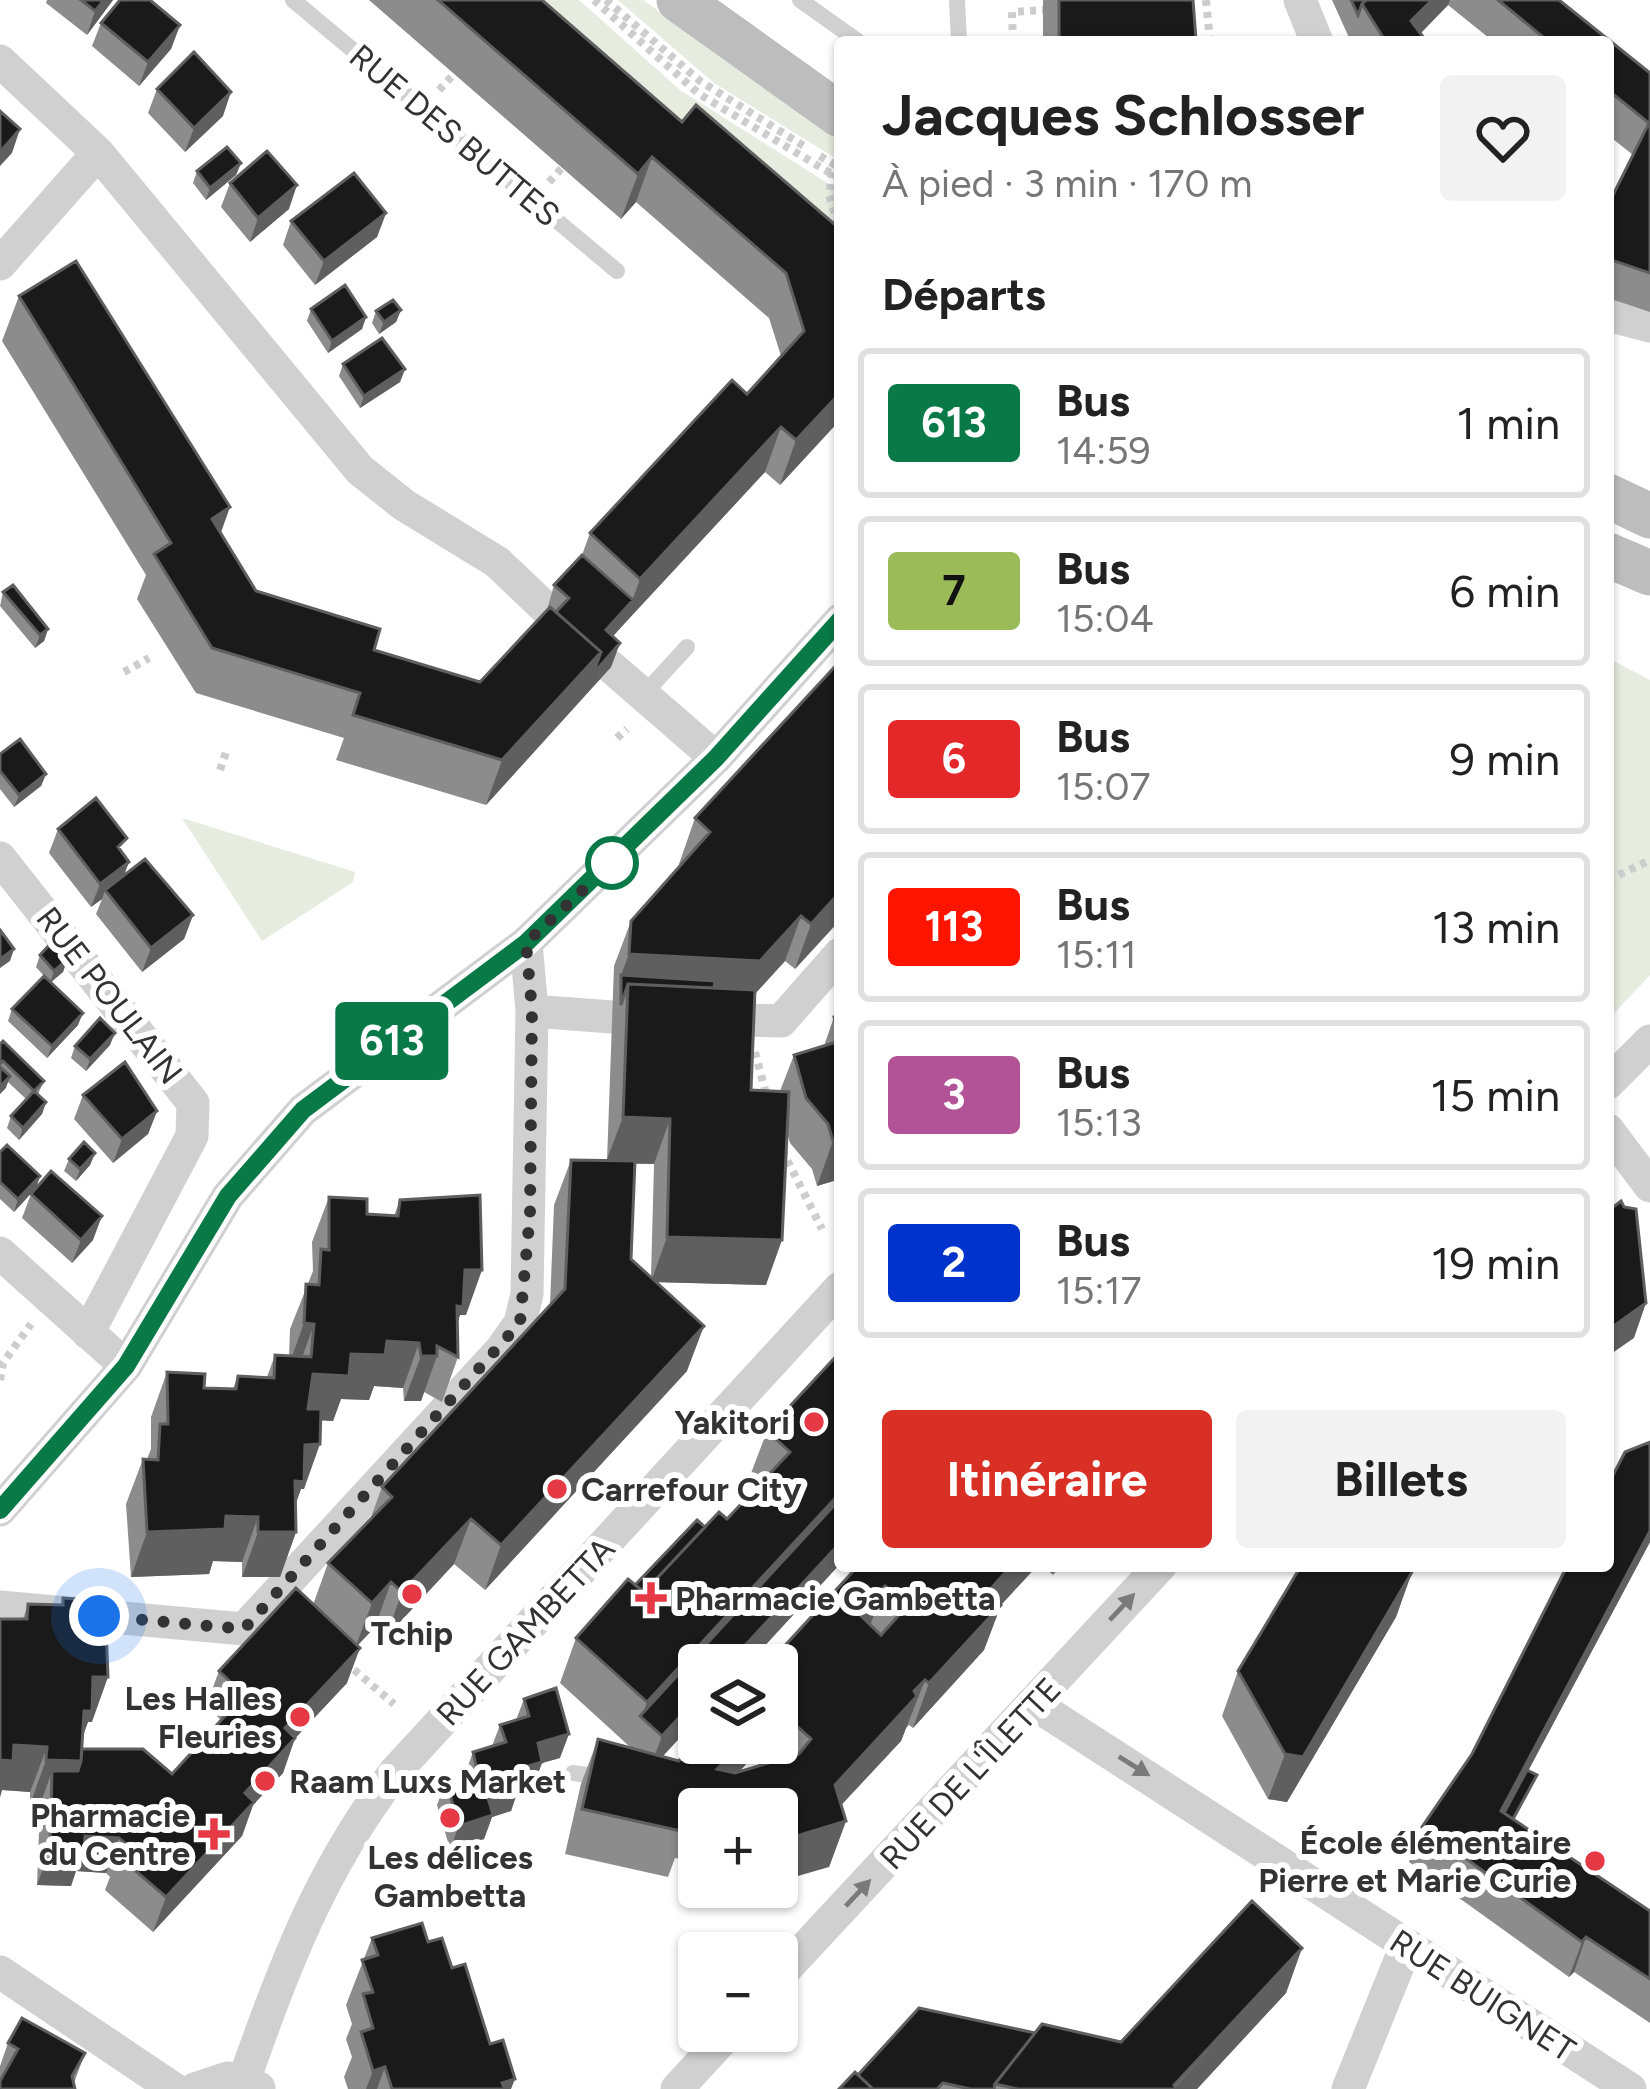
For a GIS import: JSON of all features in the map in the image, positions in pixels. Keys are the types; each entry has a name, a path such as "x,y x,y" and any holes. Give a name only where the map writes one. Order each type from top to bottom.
{"main road":[{"path":"679,0 834,111"},
{"path":"1614,499 1650,516"},
{"path":"1614,558 1650,573"}],"street":[{"path":"1300,0 1315,36"},
{"path":"0,61 98,153 340,450 404,505 497,562 560,622"},
{"path":"0,264 98,153"},
{"path":"1614,317 1650,326"},
{"path":"0,1510 126,1366 228,1196 303,1110 526,943 716,758 834,627"},
{"path":"611,667 716,758"},
{"name":"RUE POULAIN","path":"0,858 193,1103 192,1136 88,1333"},
{"path":"0,1607 244,1629 501,1350 520,1323 527,1294 532,1010 526,943"},
{"path":"705,1019 781,1021 834,961"},
{"path":"532,1010 612,1017"},
{"path":"1614,1077 1650,1041"},
{"path":"1614,1138 1650,1186"},
{"path":"0,1253 126,1366"},
{"name":"RUE GAMBETTA","path":"252,2084 300,1927 359,1819 394,1772 834,1295"},
{"name":"RUE DE L'ÎLETTE","path":"798,1956 1155,1572"},
{"name":"RUE BUIGNET","path":"1034,1704 1275,1856 1406,1946 1618,2077"},
{"path":"1348,2089 1406,1946"},
{"path":"0,1972 174,2089"},
{"path":"677,2089 711,2052"},
{"path":"195,2089 212,2080 252,2084"}],"lane":[{"name":"RUE DES BUTTES","path":"293,0 617,271"},
{"path":"800,0 851,36"},
{"path":"957,0 958,36"},
{"path":"644,694 687,647"},
{"path":"573,1773 617,1780"}],"path":[{"path":"594,0 699,94 834,169"},
{"path":"606,0 744,113 834,169"},
{"path":"1206,0 1209,36"},
{"path":"1013,36 1012,12 1044,10"},
{"path":"439,90 454,74"},
{"path":"548,184 562,167"},
{"path":"834,180 829,195 834,211"},
{"path":"124,672 149,658"},
{"path":"617,738 627,729"},
{"path":"220,770 227,749"},
{"path":"1614,877 1650,860"},
{"path":"746,1020 771,1109"},
{"path":"777,1132 822,1228"},
{"path":"0,1380 3,1363 38,1313"},
{"path":"327,1646 394,1705"}],"shaded area":[{"path":"473,0 579,0 680,90 834,187 834,310"},
{"path":"618,0 643,0 834,137 834,157 714,83"},
{"path":"1614,661 1650,680 1650,975 1614,1014"},
{"path":"182,818 355,872 353,882 262,941"}],"building":[{"path":"81,0 104,0 95,11"},
{"path":"120,0 150,0 180,25 148,62 101,23"},
{"path":"438,0 542,0 682,122 696,105 834,224 834,399 796,440 781,427 640,579 590,533 732,380 747,394 804,331 786,273 652,157 638,174"},
{"path":"1059,0 1193,0 1196,36 1059,36"},
{"path":"1351,0 1366,0 1358,15"},
{"path":"1366,0 1432,0 1411,21 1422,36 1382,36 1362,4"},
{"path":"1498,0 1559,0 1604,36 1542,36"},
{"path":"1614,44 1650,73 1650,273 1614,261 1614,193 1649,123 1614,95"},
{"path":"194,52 231,92 194,128 157,89"},
{"path":"0,111 20,129 0,152"},
{"path":"227,147 241,163 210,188 197,171"},
{"path":"267,151 297,185 258,218 230,183"},
{"path":"354,173 386,213 324,261 291,221"},
{"path":"76,261 230,507 212,519 256,591 380,629 374,650 480,682 550,607 601,652 502,760 353,715 360,693 212,648 154,554 171,543 19,296"},
{"path":"345,285 366,317 332,341 311,309"},
{"path":"393,300 401,310 384,322 376,311"},
{"path":"382,338 405,369 364,396 343,364"},
{"path":"582,555 633,600 606,630 620,643 593,674 601,652 556,612 569,598 554,585"},
{"path":"13,585 48,629 40,635 3,592"},
{"path":"834,667 834,899 811,924 801,916 760,961 629,954 631,921 710,832 695,818"},
{"path":"20,739 46,774 19,795 0,771 0,754"},
{"path":"96,798 127,838 118,847 129,862 100,884 58,829"},
{"path":"145,859 193,915 151,948 105,890"},
{"path":"0,930 14,949 0,959"},
{"path":"52,942 67,960 54,971 40,955"},
{"path":"621,975 715,981 714,988 628,984 621,1005"},
{"path":"44,976 83,1013 52,1046 12,1009"},
{"path":"628,984 755,990 751,1090 789,1092 782,1240 667,1237 670,1119 623,1117"},
{"path":"100,1018 115,1033 90,1059 75,1046"},
{"path":"3,1041 44,1081 34,1091 3,1061 0,1064"},
{"path":"834,1043 834,1141 828,1124 806,1098 794,1055"},
{"path":"125,1062 157,1111 122,1139 83,1095"},
{"path":"0,1067 10,1076 0,1087"},
{"path":"34,1091 46,1102 23,1128 11,1116"},
{"path":"84,1142 95,1153 80,1169 69,1159"},
{"path":"7,1145 40,1176 18,1199 0,1182 0,1152"},
{"path":"571,1160 635,1161 631,1259 704,1326 501,1545 471,1519 402,1592 391,1582 372,1603 328,1563 392,1497 382,1487 565,1289"},
{"path":"51,1171 102,1216 81,1240 31,1194"},
{"path":"480,1195 482,1270 465,1270 463,1307 457,1306 458,1357 437,1346 437,1356 421,1356 419,1343 387,1341 385,1355 351,1354 349,1376 313,1374 308,1409 321,1409 320,1444 305,1445 304,1482 295,1481 296,1532 258,1532 258,1517 226,1516 225,1529 147,1532 143,1459 158,1460 160,1424 168,1424 167,1372 205,1374 204,1388 236,1389 238,1376 274,1378 275,1355 311,1357 314,1324 304,1323 306,1284 319,1285 321,1249 329,1250 329,1197 367,1199 367,1214 398,1216 400,1200"},
{"path":"1621,1201 1624,1207 1636,1209 1646,1303 1614,1326 1614,1206"},
{"path":"834,1358 834,1499 701,1644 678,1644 678,1668 647,1702 576,1638 628,1579 644,1592 719,1512 727,1519 790,1452 767,1431"},
{"path":"1650,1442 1650,1531 1501,1811 1650,1911 1650,1979 1586,1937 1582,1942 1422,1827 1472,1754 1564,1572 1614,1572 1614,1473 1625,1452"},
{"path":"834,1506 834,1549 746,1644 706,1644"},
{"path":"697,1520 705,1527 644,1592 635,1585"},
{"path":"852,1572 1006,1572 988,1592 1001,1605 929,1683 925,1680 914,1691 917,1696 835,1785 846,1821 798,1836 798,1788 678,1788 678,1830 582,1809 598,1739 678,1764 722,1764 717,1769 735,1773 765,1764 798,1764 798,1754 811,1739 798,1727 798,1644 786,1644","holes":["885,1586 908,1605 881,1635 859,1614"]},
{"path":"1297,1572 1412,1572 1303,1757 1285,1754 1238,1671"},
{"path":"296,1588 360,1648 285,1728 295,1738 245,1793 254,1802 166,1897 118,1856 128,1846 119,1838 85,1836 84,1851 50,1850 52,1771 78,1771 82,1749 143,1749 172,1774 244,1695 219,1671"},
{"path":"63,1598 105,1601 108,1677 93,1677 92,1711 84,1711 81,1761 46,1760 47,1747 14,1745 13,1761 0,1760 0,1619 27,1619 28,1604 63,1605"},
{"path":"678,1675 678,1719 662,1736 640,1716"},
{"path":"556,1688 569,1734 538,1743 542,1762 515,1770 520,1787 488,1798 493,1815 459,1826 446,1781 477,1770 473,1752 506,1742 500,1725 529,1716 524,1699"},
{"path":"1527,1770 1537,1775 1513,1819 1504,1813"},
{"path":"1252,1901 1302,1948 1174,2085 1177,2089 1018,2089 995,2084 1042,2024 1121,2042"},
{"path":"422,1923 428,1942 442,1938 452,1968 465,1964 490,2044 503,2040 515,2079 502,2083 505,2089 392,2089 385,2067 373,2071 361,2032 373,2028 363,1994 373,1992 362,1960 378,1955 372,1938"},
{"path":"919,2008 1035,2033 994,2089 943,2083 937,2089 873,2089 858,2075"},
{"path":"22,2018 85,2053 72,2076 75,2089 0,2089 18,2049 8,2043"},
{"path":"855,2072 873,2089 839,2089"}],"bus line":[{"name":"613","path":"0,1510 126,1366 228,1196 303,1110 526,943 716,758 834,627"}],"place":[{"name":"Yakitori","path":"814,1422"},
{"name":"Carrefour City","path":"557,1489"},
{"name":"Tchip","path":"412,1594"},
{"name":"Pharmacie Gambetta","path":"651,1598"},
{"name":"Les Halles Fleuries","path":"300,1717"},
{"name":"Raam Luxs Market","path":"265,1781"},
{"name":"Les délices Gambetta","path":"450,1818"},
{"name":"Pharmacie du Centre","path":"214,1834"},
{"name":"École élémentaire Pierre et Marie Curie","path":"1595,1861"}],"route":[{"path":"99,1616 244,1629 501,1350 520,1323 527,1294 530,1214 532,1010 526,943 612,863"}]}
